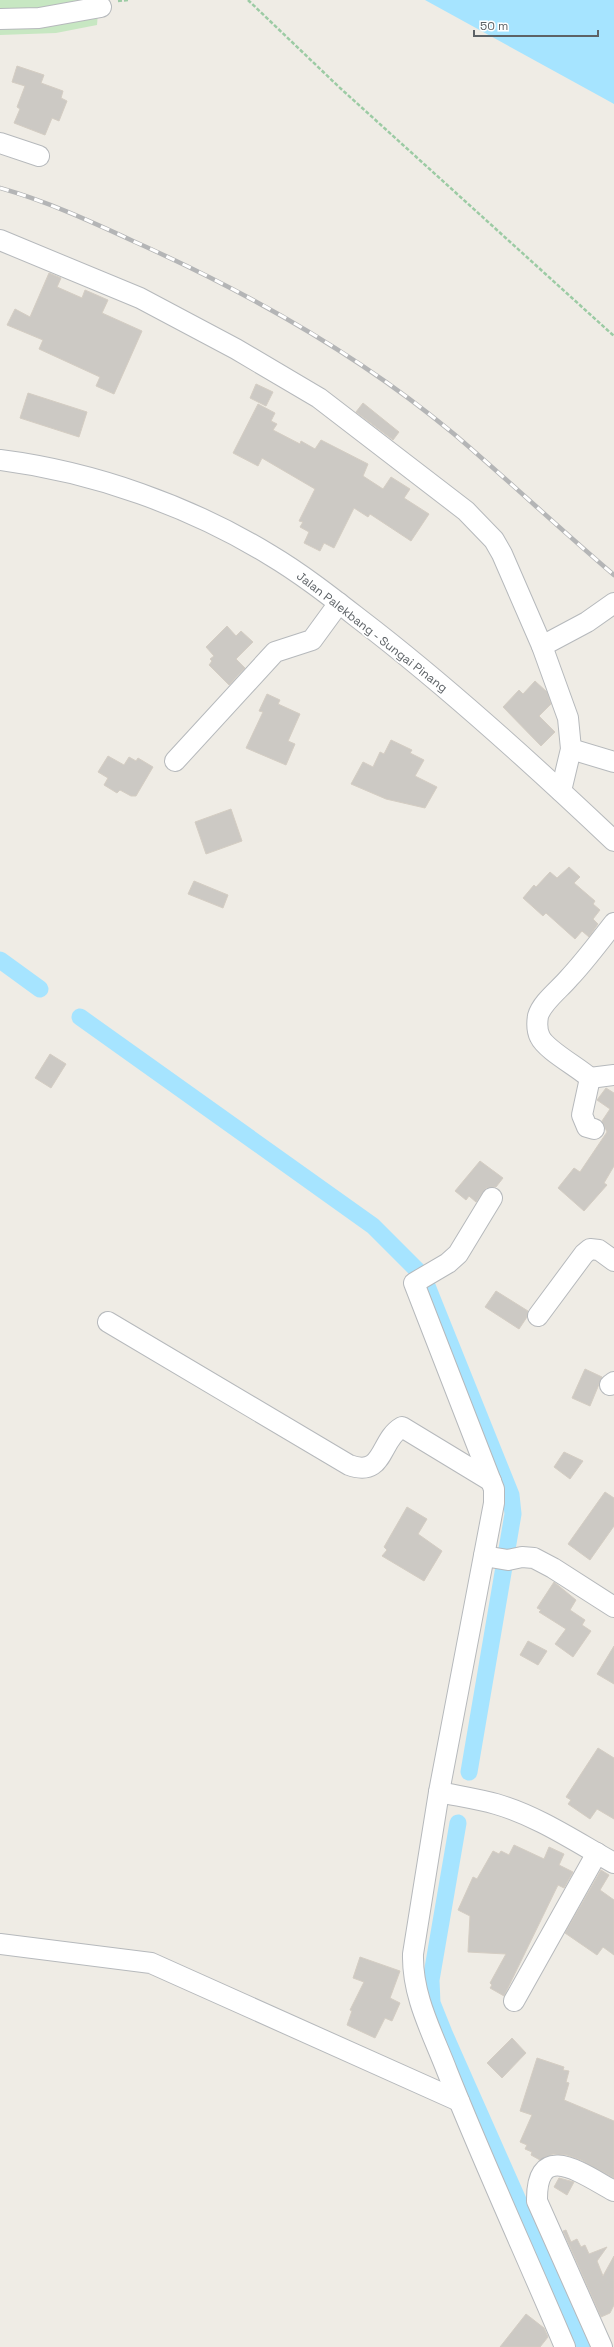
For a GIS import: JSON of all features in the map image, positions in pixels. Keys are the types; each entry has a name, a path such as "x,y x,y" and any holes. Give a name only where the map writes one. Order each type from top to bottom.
{"street":[{"path":"0,19 39,18 101,7"},
{"path":"0,143 39,156"},
{"path":"0,240 140,298 236,349 319,398 466,511 494,540 518,588 542,646 568,718 571,748 561,790"},
{"name":"Jalan Palekbang - Sungai Pinang","path":"0,460 32,464 120,486 193,515 271,555 339,603 453,695 561,790 614,841"},
{"path":"542,646 587,622 614,602"},
{"path":"175,761 275,652 312,640 339,603"},
{"path":"571,748 614,762"},
{"path":"614,923 570,978 542,1008 538,1016 537,1026 540,1038 550,1048 577,1066 590,1078 614,1075"},
{"path":"590,1078 582,1115 587,1127 594,1129"},
{"path":"492,1198 458,1254 423,1278 494,1488 495,1558 413,1954 413,1969 419,2002 459,2101 565,2347"},
{"path":"538,1316 584,1254 590,1249 606,1255"},
{"path":"108,1322 350,1465 359,1468 368,1468 375,1464 395,1431 402,1427 491,1481"},
{"path":"495,1558 534,1558 553,1568 607,1603"},
{"path":"446,1793 496,1804 552,1828 606,1858 514,2000"},
{"path":"0,1944 151,1963 459,2101"},
{"path":"602,2347 537,2201 536,2183 544,2171 556,2165 568,2167 614,2192"}],"path":[{"path":"248,0 333,82 614,336"}],"green space":[{"path":"0,0 99,0 97,25 56,33 0,35"}],"water":[{"path":"425,0 614,0 614,104 605,99"}],"building":[{"path":"17,66 44,75 41,83 63,91 61,98 67,101 59,121 52,118 45,135 14,123 20,109 17,107 25,86 12,82"},
{"path":"49,273 61,278 57,287 82,298 85,290 108,300 102,313 142,331 114,394 96,386 100,377 39,349 43,340 7,325 15,309 30,317"},
{"path":"256,384 273,392 266,406 250,398"},
{"path":"28,393 87,412 79,437 20,418"},
{"path":"363,403 399,432 393,440 356,412"},
{"path":"258,404 275,413 271,421 277,424 273,430 300,444 301,441 315,449 321,440 368,464 363,476 383,489 391,477 410,489 404,498 429,514 411,541 370,514 368,517 354,508 334,548 324,543 320,551 304,543 309,532 300,527 303,522 299,521 315,489 262,458 258,466 233,453"},
{"path":"227,626 236,636 241,631 253,642 236,659 245,668 229,685 209,665 212,661 210,659 214,656 206,647"},
{"path":"535,681 547,692 551,704 539,716 555,732 541,746 503,707 519,690 523,694"},
{"path":"267,694 280,700 278,704 300,714 288,741 295,744 286,765 246,748 263,712 259,711"},
{"path":"391,740 412,750 410,753 424,760 415,776 437,787 425,808 386,799 351,784 363,762 373,767 380,752 384,754"},
{"path":"108,756 124,765 129,757 136,761 138,758 153,767 136,796 131,796 120,790 117,793 104,785 108,778 98,772"},
{"path":"231,809 242,841 206,854 195,822"},
{"path":"569,867 580,877 574,883 595,901 593,904 600,910 593,919 598,924 589,937 582,931 575,939 546,913 543,916 523,898 534,885 536,887 550,872 557,878"},
{"path":"194,881 228,895 223,908 188,894"},
{"path":"50,1054 66,1064 51,1088 35,1078"},
{"path":"606,1088 614,1093 614,1166 604,1183 607,1185 584,1211 558,1188 574,1168 580,1172 607,1132 602,1121 610,1109 597,1100"},
{"path":"480,1161 503,1178 496,1187 486,1188 476,1202 469,1196 466,1200 455,1191"},
{"path":"496,1291 528,1311 527,1317 519,1329 485,1307"},
{"path":"585,1369 602,1377 590,1406 572,1398"},
{"path":"564,1452 583,1461 570,1479 554,1467"},
{"path":"605,1492 614,1498 614,1526 590,1560 568,1544"},
{"path":"407,1507 427,1519 418,1534 442,1551 424,1581 382,1556 387,1550 384,1547"},
{"path":"554,1582 576,1600 570,1610 585,1620 582,1625 591,1631 573,1657 555,1644 566,1629 539,1612 541,1610 537,1608"},
{"path":"528,1641 547,1651 538,1665 520,1655"},
{"path":"614,1646 614,1684 597,1674"},
{"path":"598,1748 614,1758 614,1819 597,1809 590,1819 568,1804 571,1800 566,1797"},
{"path":"514,1845 544,1859 549,1847 564,1854 559,1865 573,1872 564,1888 558,1885 504,1996 490,1988 492,1985 490,1983 506,1954 468,1952 470,1916 458,1910 473,1877 477,1879 493,1851 499,1854 501,1851 509,1855"},
{"path":"601,1870 609,1875 600,1890 614,1900 614,1955 603,1947 597,1955 565,1933"},
{"path":"360,1957 400,1971 390,1998 400,2003 392,2021 385,2018 375,2038 347,2025 352,2011 350,2010 364,1982 353,1978"},
{"path":"512,2038 526,2053 502,2078 487,2063"},
{"path":"537,2058 564,2067 563,2070 569,2071 566,2082 569,2083 564,2100 614,2121 614,2178 581,2160 567,2155 553,2154 540,2160 531,2155 532,2152 525,2149 527,2145 520,2142 532,2115 520,2111"},
{"path":"559,2178 574,2182 567,2195 554,2187"},
{"path":"566,2230 571,2242 577,2239 581,2247 585,2245 589,2254 607,2247 597,2261 603,2276 614,2256 614,2305 610,2313 601,2317 563,2231"},
{"path":"526,2314 544,2328 548,2337 540,2347 500,2347"}],"waterway":[{"path":"0,960 40,989"},
{"path":"80,1017 373,1226 417,1270 427,1286 511,1495 513,1514 469,1772"},
{"path":"458,1823 431,1980 432,2003 583,2347"}],"railway":[{"path":"0,188 34,199 101,226 218,281 259,303 340,351 379,377 454,434 614,575"}]}
